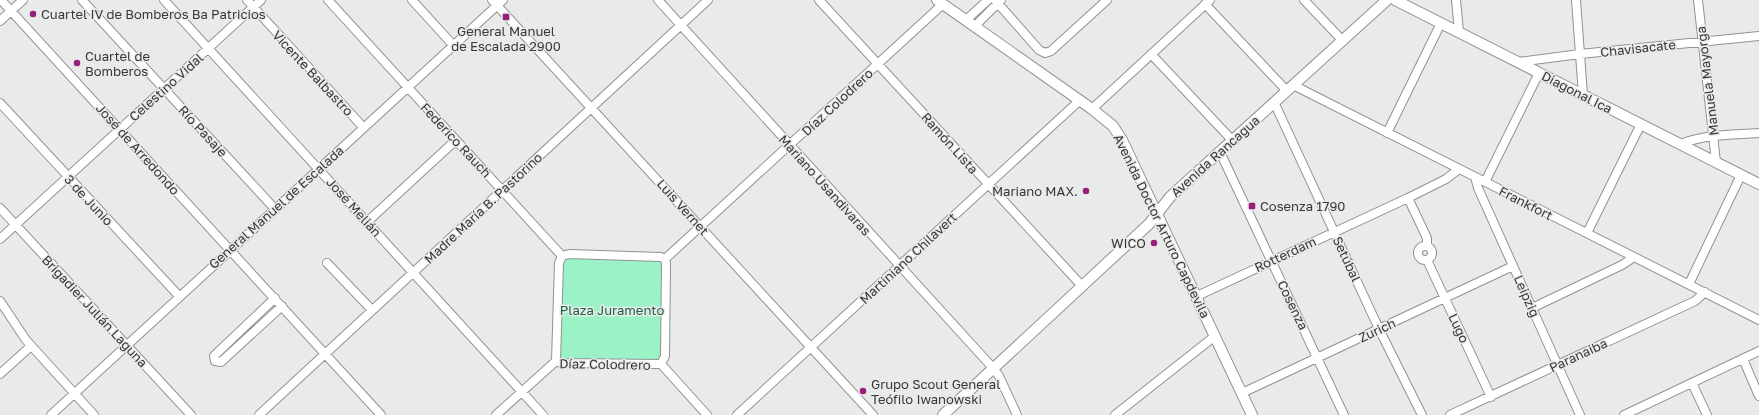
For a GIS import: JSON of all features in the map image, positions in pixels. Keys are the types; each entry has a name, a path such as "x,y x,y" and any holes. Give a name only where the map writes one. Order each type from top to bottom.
{"main road":[{"name":"Avenida Rancagua","path":"942,415 1158,214 1170,197 1387,0"},
{"name":"Diagonal Ica","path":"1400,0 1441,23 1759,184"},
{"name":"Avenida Doctor Arturo Capdevila","path":"940,2 1092,109 1106,120 1117,132 1158,214 1252,415"}],"street":[{"name":"José de Arredondo","path":"1,0 325,353 376,413"},
{"path":"0,21 23,0"},
{"name":"Río Pasaje","path":"82,0 275,209"},
{"name":"José Melián","path":"164,0 543,415"},
{"name":"Vicente Balbastro","path":"247,0 364,127"},
{"name":"Celestino Vidal","path":"0,239 261,0"},
{"name":"Federico Rauch","path":"328,0 562,256"},
{"path":"412,0 453,45"},
{"name":"Mariano Usandivaras","path":"658,0 789,146 993,368 999,376 1017,415"},
{"name":"Madre María B. Pastorino","path":"258,415 708,0"},
{"name":"Ramón Lista","path":"819,0 1082,286"},
{"path":"966,20 988,0"},
{"path":"975,26 998,1 1039,50 1046,53 1051,51 1107,0"},
{"path":"1304,0 1342,40"},
{"path":"1456,0 1459,32"},
{"path":"1576,0 1583,95"},
{"name":"Manuela Mayorga","path":"1698,0 1716,162"},
{"name":"General Manuel de Escalada","path":"51,415 408,87 497,2"},
{"name":"Luis Vernet","path":"497,2 873,415"},
{"name":"Díaz Colodrero","path":"665,259 879,64 940,2"},
{"path":"1092,109 1208,2 1290,88"},
{"path":"1387,133 1441,23"},
{"name":"Chavisacate","path":"1518,62 1580,54 1759,36"},
{"path":"1151,54 1232,140"},
{"path":"1485,182 1539,73"},
{"name":"Frankfort","path":"1290,88 1387,133 1759,320"},
{"name":"Martiniano Chilavert","path":"737,415 1079,101"},
{"name":"Setúbal","path":"1274,102 1379,329 1422,415"},
{"name":"3 de Junio","path":"0,103 179,296"},
{"path":"1587,233 1641,124"},
{"path":"1681,144 1688,141 1714,137 1759,133"},
{"path":"367,222 456,140"},
{"name":"Cosenza","path":"1220,152 1318,357 1344,415"},
{"name":"Rotterdam","path":"1197,296 1334,231 1408,198 1446,179 1459,169"},
{"path":"1689,284 1741,175"},
{"name":"Leipzig","path":"1475,177 1478,188 1580,415"},
{"name":"Lugo","path":"1408,198 1427,238 1427,246 1420,248 1418,252 1421,258 1427,260 1491,397"},
{"name":"Brigadier Julián Laguna","path":"0,208 190,415"},
{"path":"556,361 560,263 562,256 569,254 661,257 665,259 666,264 665,356 662,364 707,415"},
{"path":"1532,308 1622,265 1634,257"},
{"path":"327,263 372,310"},
{"name":"Zurich","path":"1242,393 1513,266"},
{"name":"Paranaiba","path":"1450,415 1695,301 1705,292"},
{"path":"275,298 214,356 215,361 221,362 282,306"},
{"path":"0,302 31,346 94,415"},
{"path":"1115,415 1215,336"},
{"path":"0,374 31,346"},
{"path":"1624,415 1759,351"},
{"path":"1743,359 1759,396"},
{"name":"Díaz Colodrero","path":"496,415 556,361 561,363 662,364"},
{"path":"1692,383 1707,415"}],"green space":[{"name":"Plaza Juramento","path":"562,256 665,259 661,364 556,361"}],"place":[{"name":"Cuartel IV de Bomberos Bª Patricios","path":"33,14"},
{"name":"General Manuel de Escalada 2900","path":"506,17"},
{"name":"Cuartel de Bomberos","path":"77,63"},
{"name":"Mariano MAX.","path":"1086,191"},
{"name":"Cosenza 1790","path":"1252,206"},
{"name":"WICO","path":"1154,243"},
{"name":"Grupo Scout General Teófilo Iwanowski","path":"863,391"}]}
